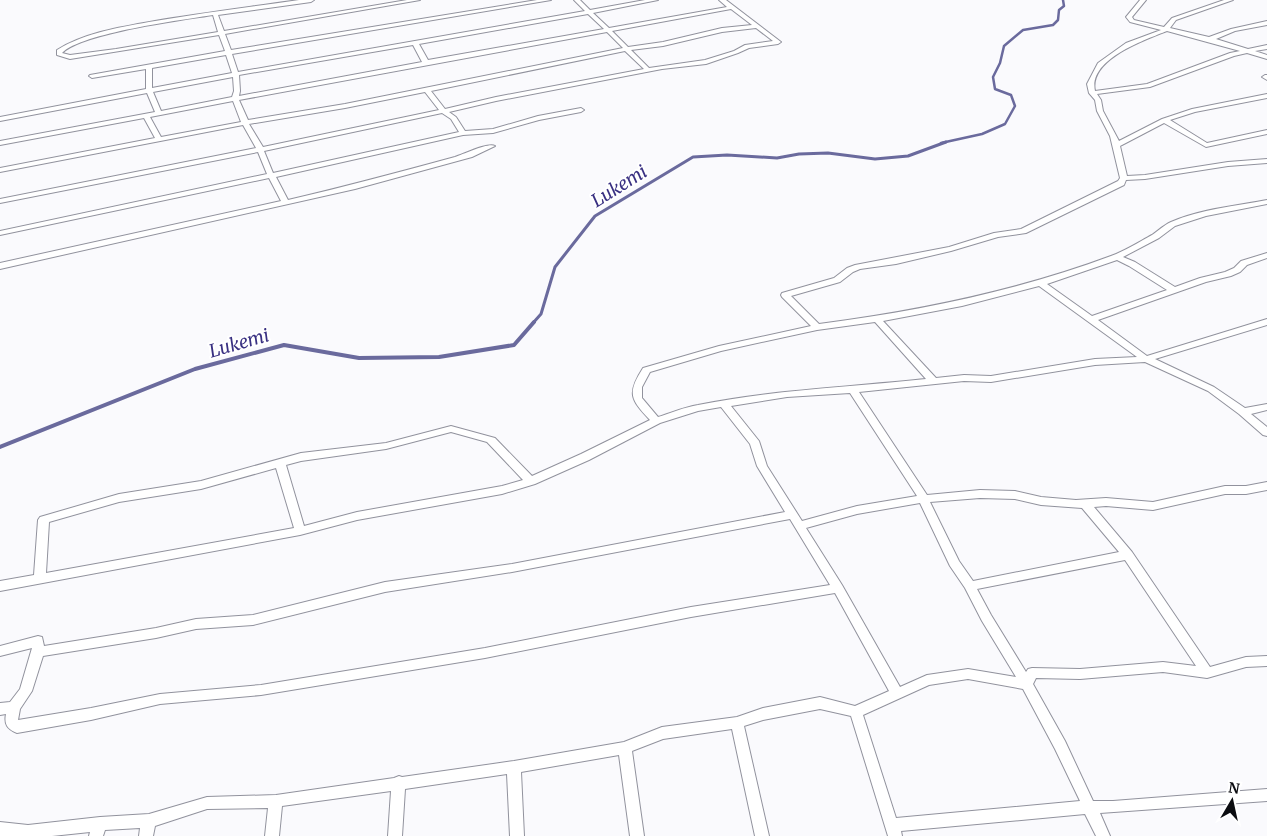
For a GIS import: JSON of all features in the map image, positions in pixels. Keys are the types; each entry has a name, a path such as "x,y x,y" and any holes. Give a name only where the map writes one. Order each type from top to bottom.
{"street":[{"path":"311,0 170,21 80,39 62,47 59,54 64,57 77,56 417,0"},
{"path":"92,76 149,68 357,30 548,0"},
{"path":"577,0 623,44 625,50 648,70"},
{"path":"0,118 655,0"},
{"path":"0,201 373,127 496,98 679,64 706,62 736,52 747,46 778,42 730,8 722,0"},
{"path":"1143,0 1129,17 1138,23 1216,41 1267,58"},
{"path":"817,327 785,295 837,280 850,270 858,267 951,249 997,235 1023,231 1060,214 1102,190 1121,183 1124,178 1114,136 1100,111 1098,100 1092,93 1090,84 1100,64 1128,44 1164,30 1174,19 1230,0"},
{"path":"0,143 426,62 730,8"},
{"path":"215,14 236,74 237,91 235,98 249,132 260,148 265,164 285,202"},
{"path":"1207,40 1233,30 1267,23"},
{"path":"0,170 247,124 642,46 663,44 722,30 758,26"},
{"path":"415,42 426,62"},
{"path":"1092,93 1148,86 1195,67 1246,51 1267,47"},
{"path":"149,68 149,90 158,112"},
{"path":"426,89 442,111 454,118 464,133"},
{"path":"1116,145 1164,120 1194,110 1267,96"},
{"path":"0,233 464,133 493,131 538,118 580,110"},
{"path":"146,115 159,140"},
{"path":"1164,120 1206,145 1267,132"},
{"path":"0,266 386,179 410,170 469,155 491,146"},
{"path":"1124,178 1145,177 1267,160"},
{"path":"656,421 637,400 636,387 646,370 719,349 817,327 877,319 962,303 1040,283 1117,257 1156,236 1172,224 1206,214 1267,202"},
{"path":"1091,320 1173,290 1228,274 1237,270 1244,263 1267,255"},
{"path":"1117,257 1132,264 1173,290"},
{"path":"1040,283 1146,359 1211,389 1244,412 1267,433"},
{"path":"877,319 933,381"},
{"path":"0,586 153,556 300,531 357,516 502,490 531,481 585,457 656,421 697,408 786,394 853,390 964,378 991,379 1095,362 1146,359 1267,322"},
{"path":"853,390 923,499 954,563 970,586 986,618 1027,684 1060,745 1103,836"},
{"path":"723,403 755,443 762,466 838,588 896,694"},
{"path":"1244,412 1267,407"},
{"path":"40,579 44,520 119,498 201,485 301,457 386,446 451,429 491,440 531,481"},
{"path":"280,464 300,531"},
{"path":"799,526 857,510 923,499 980,494 1015,495 1042,501 1085,504 1106,502 1153,506 1225,490 1246,490 1267,486"},
{"path":"1085,504 1128,555 1207,673"},
{"path":"38,652 156,633 196,624 253,620 385,587 512,568 792,515"},
{"path":"970,586 1128,555"},
{"path":"0,651 38,641 38,652 26,691 14,708 10,722 17,727 160,699 261,690 485,653 691,612 838,588"},
{"path":"1027,684 1032,673 1080,674 1163,667 1207,673 1246,662 1267,660"},
{"path":"0,829 28,834 98,830 149,821 207,803 276,801 514,767 625,748 662,733 737,724 763,714 820,703 856,712 928,680 968,674 1027,684"},
{"path":"0,709 14,708"},
{"path":"856,712 893,830 1090,807 1112,808 1267,795"},
{"path":"737,724 762,836"},
{"path":"625,748 637,836"},
{"path":"514,767 518,836"},
{"path":"394,836 399,782"},
{"path":"272,836 276,801"},
{"path":"146,836 149,821"}],"waterway":[{"name":"Lukemi","path":"941,143 982,134 1005,124 1015,106 1011,95 995,89 993,77 1000,63 1004,46 1023,30 1053,25 1058,20 1059,10 1064,6 1063,0"},
{"name":"Lukemi","path":"533,323 541,314 555,267 595,216 693,157 727,155 777,158 799,154 828,153 875,159 908,156 946,142"},
{"name":"Lukemi","path":"0,447 195,369 284,345 359,358 439,357 514,345 534,322"}]}
